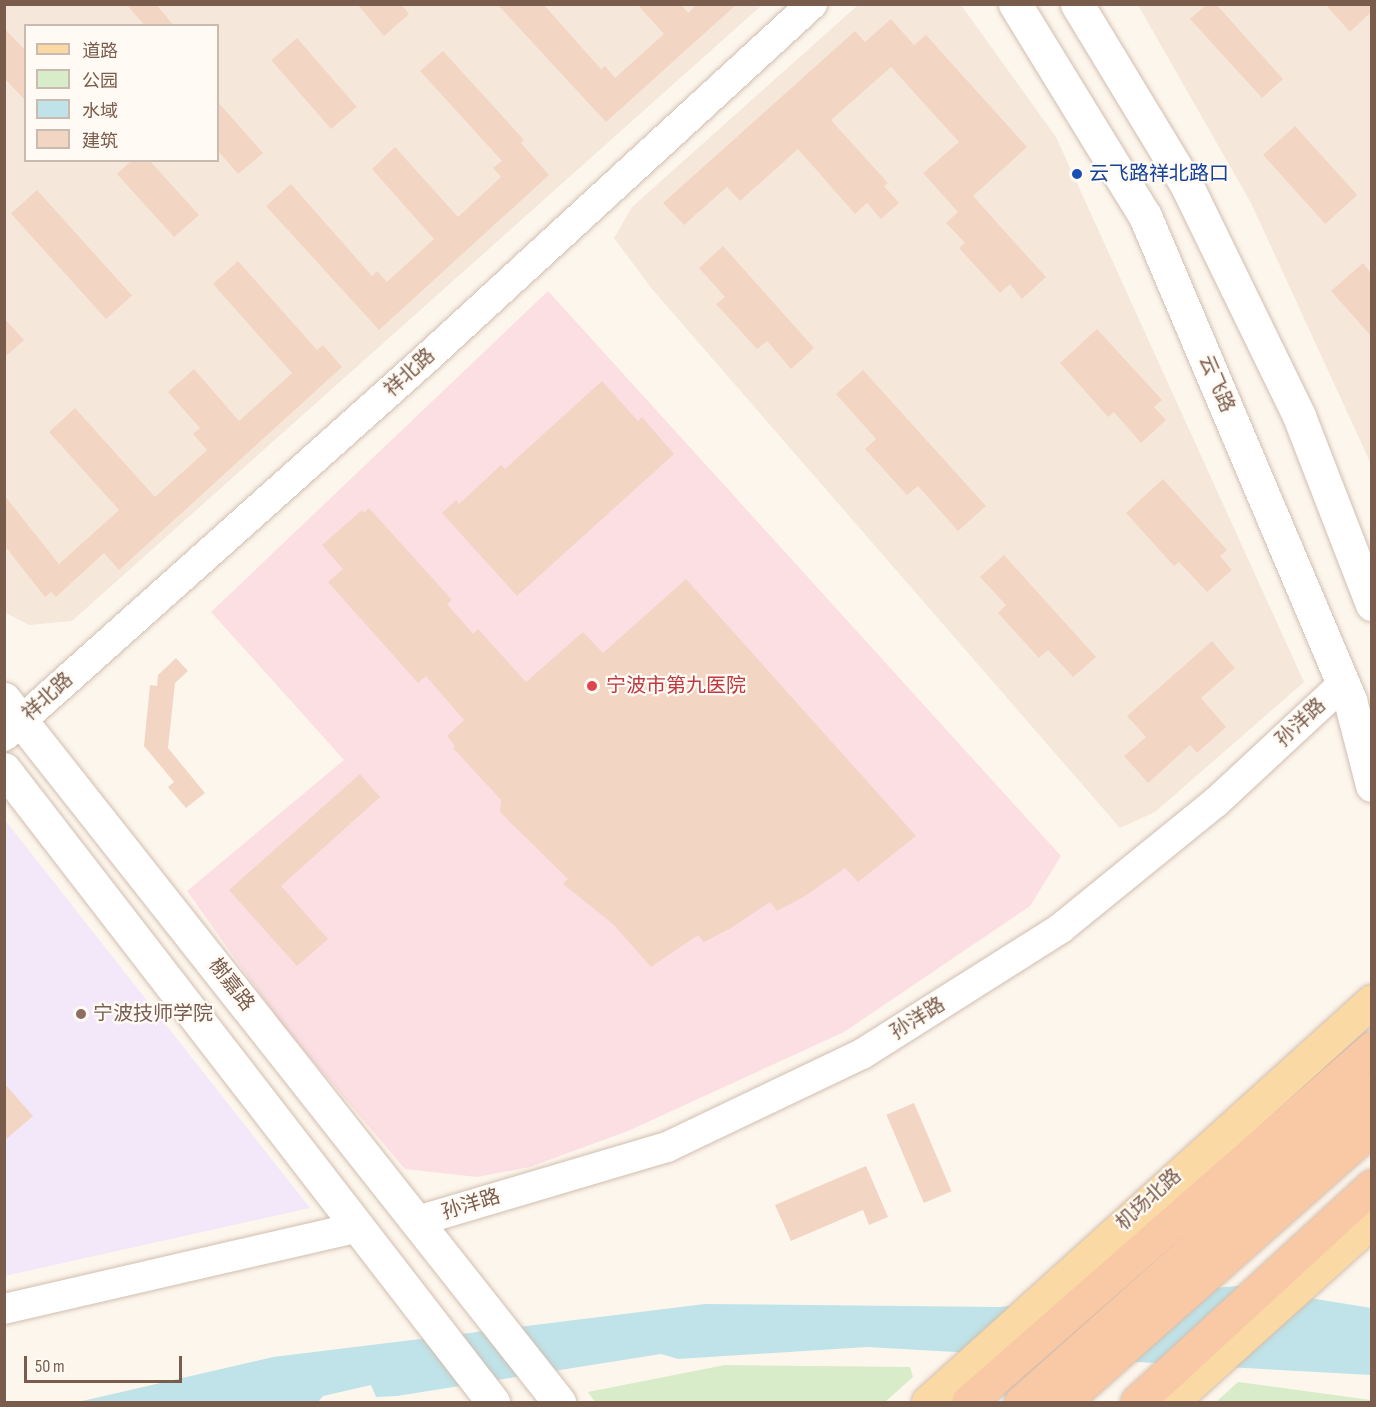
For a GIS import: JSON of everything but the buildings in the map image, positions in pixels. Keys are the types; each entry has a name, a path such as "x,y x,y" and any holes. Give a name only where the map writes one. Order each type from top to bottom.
{"highway":[{"path":"947,1397 1371,1048"},
{"path":"1021,1402 1371,1089"},
{"path":"1063,1402 1371,1128"},
{"path":"1137,1402 1371,1186"}],"main road":[{"name":"云飞路","path":"1015,4 1145,216 1343,684 1371,785"},
{"path":"1077,4 1186,184 1299,416 1371,604"},
{"name":"榭嘉路","path":"10,718 417,1221 559,1402"},
{"path":"4,770 493,1402"},
{"name":"机场北路","path":"947,1397 1061,1280 1371,1001"},
{"path":"1177,1397 1300,1285 1360,1241 1371,1221"}],"street":[{"name":"祥北路","path":"10,718 428,357 812,4"},
{"name":"孙洋路","path":"417,1221 667,1147 862,1054 1061,928 1215,803 1343,684"},
{"path":"4,1309 358,1227"}],"shaded area":[{"path":"4,5 762,5 72,621 29,625 4,612"},
{"path":"858,5 961,5 1056,137 1304,682 1155,812 1120,828 652,289 614,238 632,207"},
{"path":"1138,5 1371,5 1371,464 1251,203"},
{"name":"宁波市第九医院","path":"548,291 1061,856 1030,906 844,1032 628,1131 530,1167 477,1177 405,1169 283,1026 187,891 344,760 211,612"},
{"name":"宁波技师学院","path":"5,820 310,1208 5,1276"}],"green space":[{"path":"725,1365 910,1367 913,1377 885,1402 595,1402 588,1392"},
{"path":"1238,1382 1371,1400 1371,1402 1216,1402"}],"water":[{"path":"1237,1286 1371,1308 1371,1375 867,1347 678,1359 661,1354 397,1396 376,1397 371,1385 323,1396 318,1402 78,1402 273,1357 705,1304 999,1307"}],"place":[{"name":"云飞路祥北路口","path":"1077,174"},
{"name":"宁波市第九医院","path":"592,686"},
{"name":"宁波技师学院","path":"81,1014"}]}
